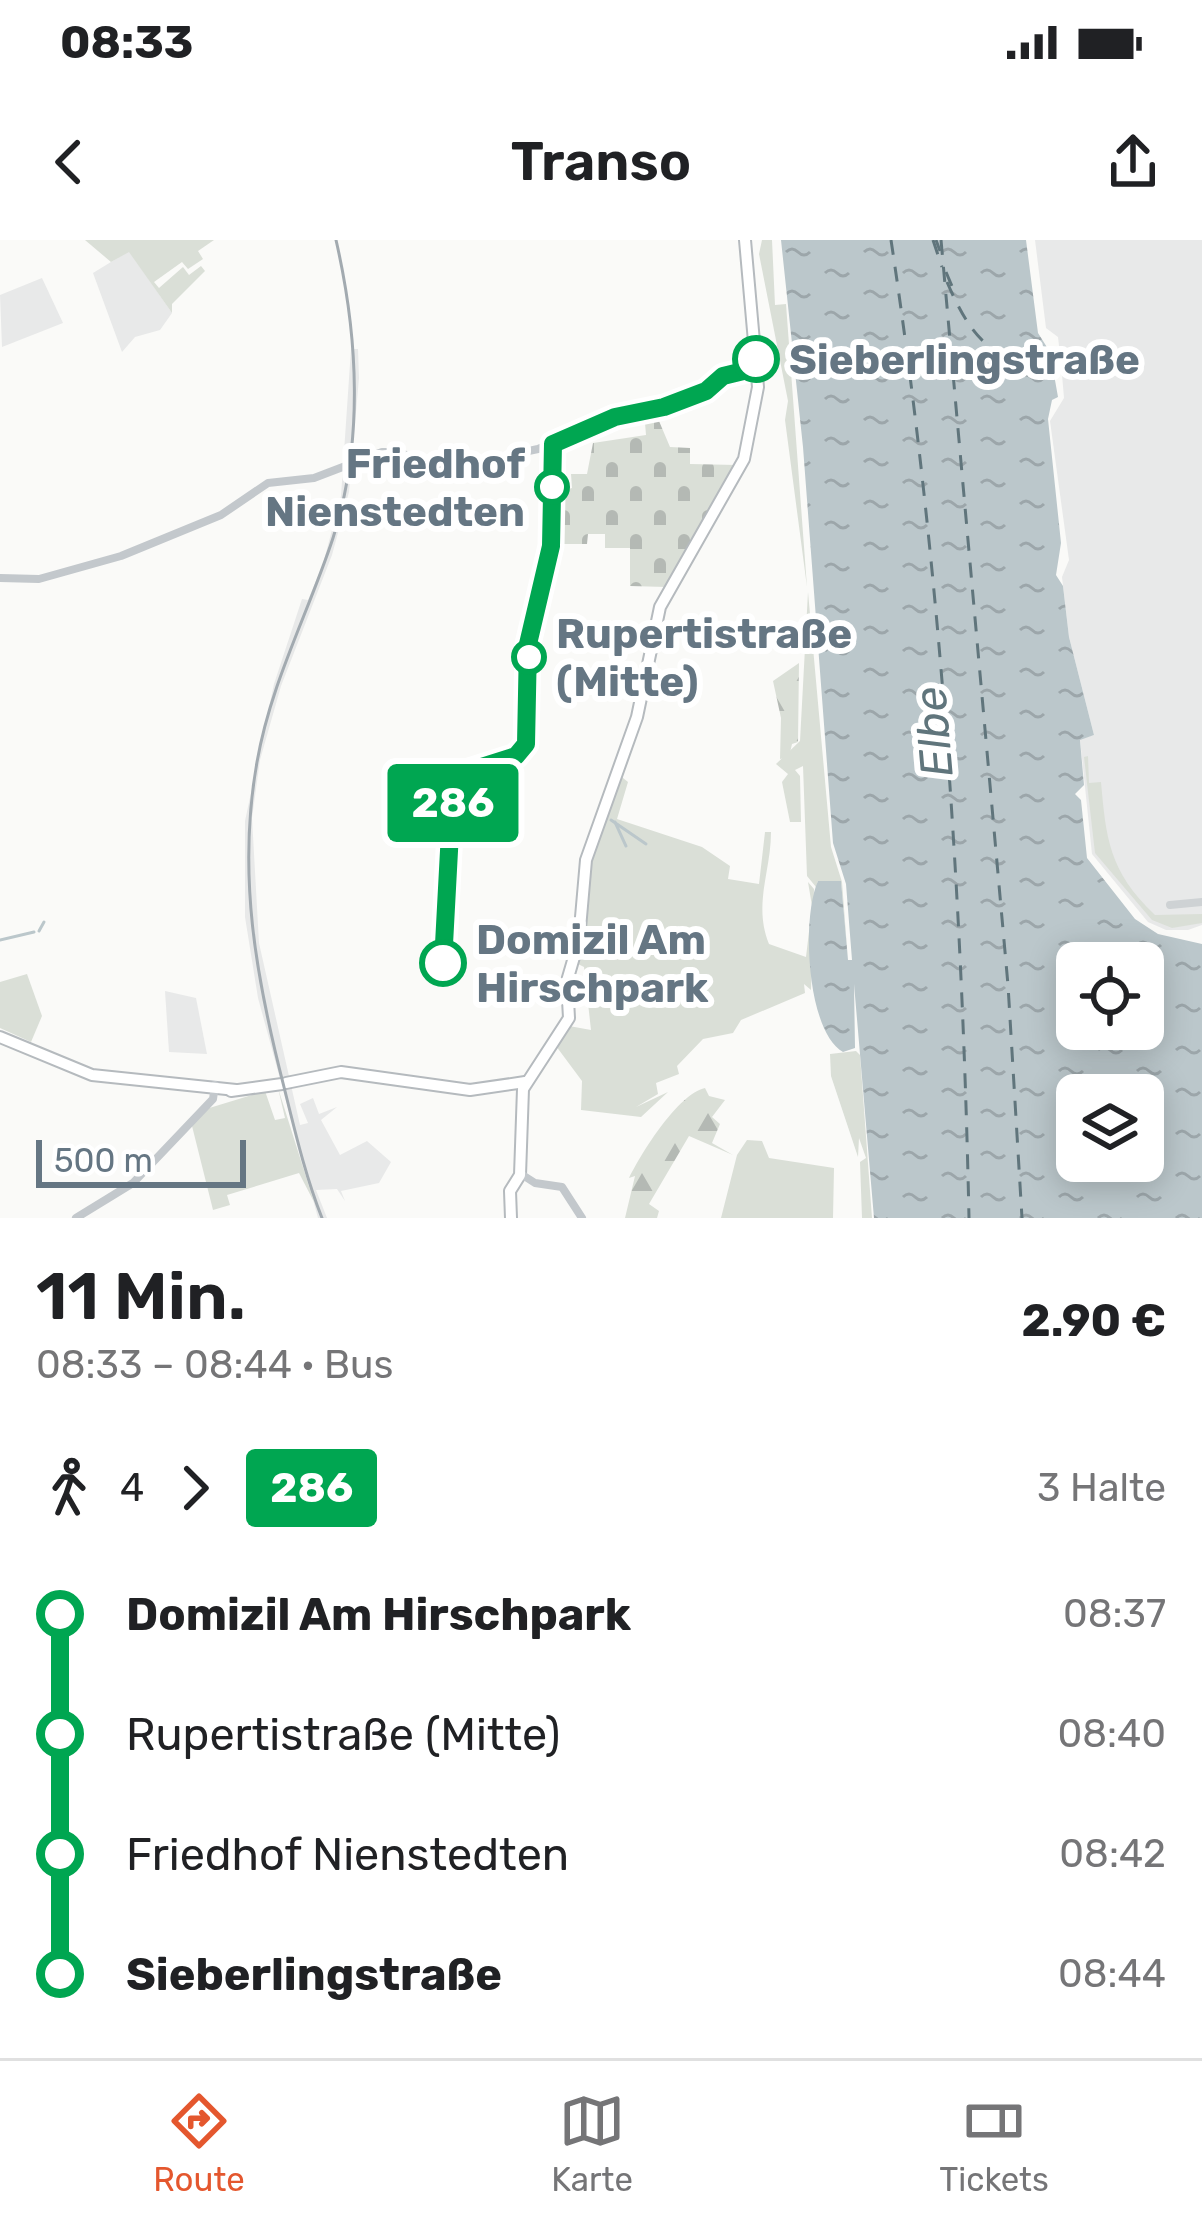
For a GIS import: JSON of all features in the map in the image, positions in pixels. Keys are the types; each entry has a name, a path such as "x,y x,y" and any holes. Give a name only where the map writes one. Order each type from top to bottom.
{"main road":[{"path":"511,1218 510,1192 520,1173 525,1082 569,1018 567,978 579,940 587,854 637,716 665,594 743,461 758,390 746,240"},
{"path":"0,1035 112,1079 236,1090 343,1072 470,1090 525,1082"},
{"path":"510,1084 522,1096"}],"street":[{"path":"0,576 39,579 121,556 225,514 268,483 314,478 393,451 425,465 478,464 540,448 605,420 706,391 723,376 756,368"},
{"path":"76,1218 134,1183 215,1088"},
{"path":"520,1173 535,1183 564,1188 582,1218"}],"shaded area":[{"path":"1035,240 1202,240 1202,925 1188,930 1166,930 1148,922 1092,854 1080,739 1094,735 1069,637 1062,577 1069,560 1050,421 1064,398 1061,363 1058,337 1046,328"},
{"path":"129,251 172,313 160,330 135,337 122,352 93,273"},
{"path":"42,278 63,323 2,347 0,295"},
{"path":"351,349 358,349 359,378 349,492 332,555 281,686 260,760 252,818 259,943 300,1125 308,1123 300,1104 313,1098 319,1114 337,1107 321,1120 340,1155 367,1141 391,1162 379,1183 341,1191 345,1201 337,1189 316,1190 327,1218 318,1218 258,998 245,917 245,821 274,684 302,599 308,600 323,564 341,496"},
{"path":"165,991 196,998 207,1054 169,1052"}],"green space":[{"path":"85,240 214,240 198,251 203,259 188,269 182,262 154,282 159,288 183,267 189,275 201,266 205,271 172,304 172,313 129,252 111,262"},
{"path":"762,240 772,240 775,305 786,304 807,587 785,420 788,401 759,254"},
{"path":"659,421 670,447 690,448 690,464 737,465 666,587 630,586 630,548 605,548 605,534 588,534 587,544 554,544 555,493 572,488 571,474 587,474 593,443 646,435 645,423"},
{"path":"808,592 831,847 842,882 848,961 841,881 818,881 816,887 807,876 803,766 795,770 800,776 801,822 790,822 782,782 788,774 776,764 800,741"},
{"path":"799,663 798,742 792,744 789,757 780,759 781,718 773,681"},
{"path":"1088,756 1089,783 1101,782 1112,852 1127,883 1155,915 1202,914 1202,923 1172,928 1152,920 1095,853 1084,757"},
{"path":"618,774 628,782 617,819 702,847 730,866 728,879 759,884 765,832 771,832 763,902 769,944 806,957 812,906 808,882 814,889 811,990 804,984 805,993 741,1020 733,1033 703,1039 677,1066 679,1074 656,1083 658,1094 636,1107 668,1092 641,1117 581,1110 582,1081 556,1046 569,1026 591,1030 584,967 576,963 588,863"},
{"path":"27,974 42,1016 31,1042 0,1028 0,982"},
{"path":"856,1051 860,1055 872,1218 862,1218 860,1162 866,1158 859,1138 858,1157 831,1076 830,1054"},
{"path":"278,1088 314,1202 299,1173 227,1195 230,1205 213,1210 191,1122 206,1109 265,1091 275,1120 285,1118"},
{"path":"705,1088 709,1096 725,1100 712,1117 720,1124 712,1143 733,1155 689,1136 649,1204 659,1211 657,1218 625,1218 635,1176 629,1178 643,1154 673,1112"},
{"path":"747,1140 762,1141 769,1158 834,1168 833,1218 721,1218 737,1155"}],"water":[{"name":"Elbe","path":"781,240 1026,240 1038,333 1050,352 1058,397 1052,400 1048,419 1061,543 1056,575 1063,586 1069,637 1094,735 1080,740 1084,785 1075,794 1081,800 1087,858 1135,919 1158,934 1202,944 1202,1218 874,1218 854,984 855,1048 843,1052 822,1022 811,973 810,921 818,881 841,881 848,960 852,960 846,884 833,843 803,447"}],"waterway":[{"path":"611,820 646,844"},
{"path":"615,822 626,846"},
{"path":"39,931 44,922"},
{"path":"0,940 34,932"}],"ferry route":[{"path":"891,240 923,484 946,728 969,1218"},
{"path":"933,240 942,267"},
{"path":"936,240 940,251"},
{"path":"941,240 1008,985 1022,1218"},
{"path":"946,272 954,291"},
{"path":"947,282 981,339 1005,356 1039,366"}],"taxiway":[{"path":"1170,905 1202,902"}],"tram line":[{"path":"322,1218 265,1006 252,926 249,845 263,733 333,538 350,464 353,351 336,240"}],"bus line":[{"name":"286","path":"443,963 453,776 516,756 526,744 528,644 551,546 553,444 605,420 658,409 704,392 723,376 756,368 756,359"}],"place":[{"name":"Sieberlingstraße","path":"756,359"},
{"name":"Friedhof Nienstedten","path":"552,487"},
{"name":"Rupertistraße (Mitte)","path":"529,657"},
{"name":"Domizil Am Hirschpark","path":"443,963"}]}
